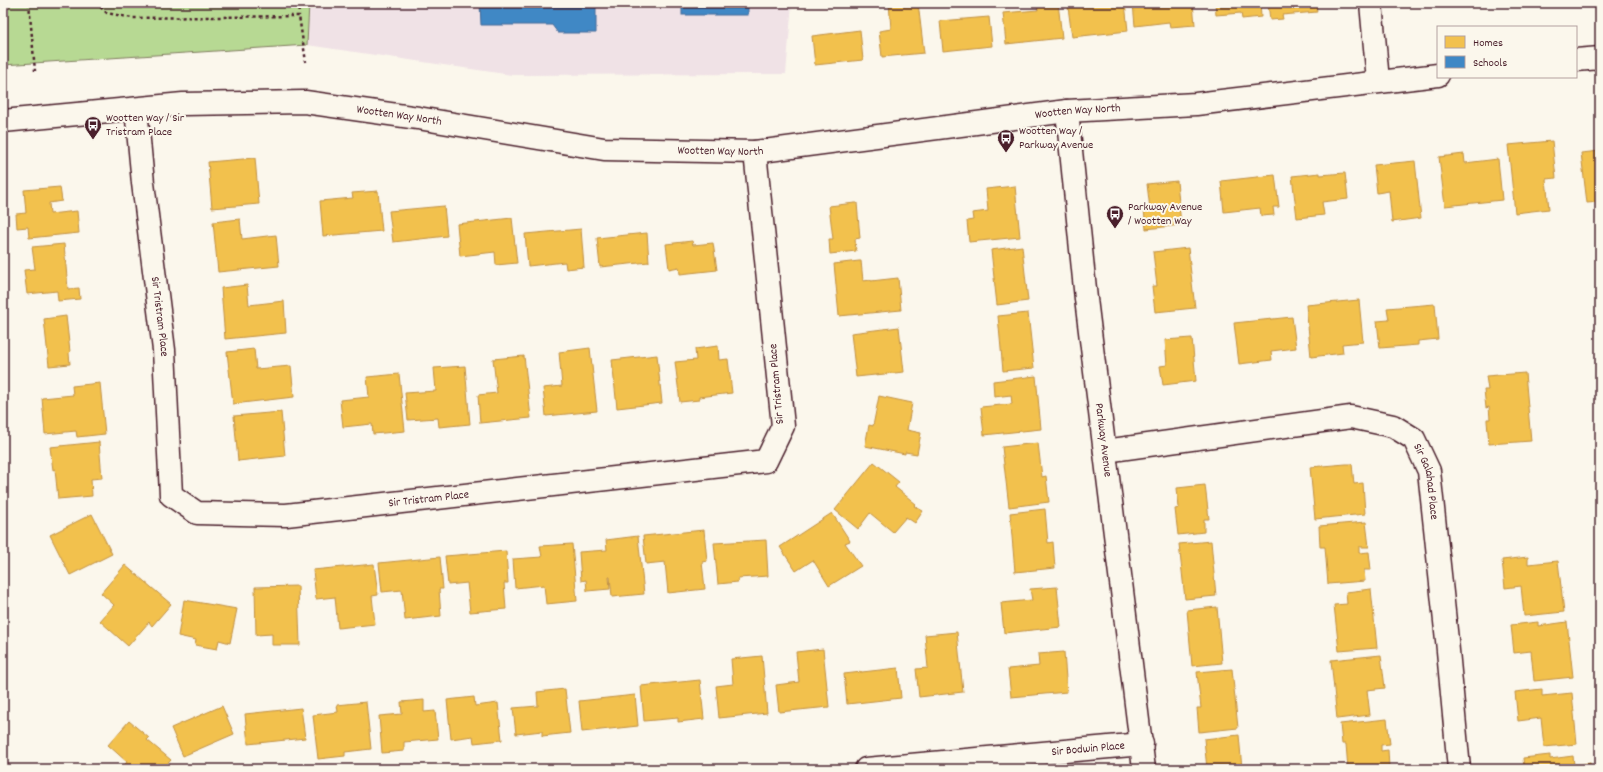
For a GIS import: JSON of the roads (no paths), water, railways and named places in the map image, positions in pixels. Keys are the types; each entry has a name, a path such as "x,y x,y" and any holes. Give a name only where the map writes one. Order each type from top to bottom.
{"street":[{"path":"1371,3 1378,81"},
{"path":"1577,60 1600,58"},
{"name":"Wootten Way North","path":"3,121 183,104 305,102 418,118 604,150 755,152 1067,111 1196,104 1437,75"},
{"name":"Sir Tristram Place","path":"136,108 143,183 164,350 171,495 197,513 286,515 766,460 782,426 755,152"},
{"name":"Parkway Avenue","path":"1067,111 1086,299 1144,769"},
{"name":"Sir Galahad Place","path":"1105,451 1351,417 1393,426 1414,439 1429,471 1459,769"},
{"name":"Sir Bodwin Place","path":"866,769 1142,744"}],"place":[{"name":"Wootten Way / Sir Tristram Place","path":"93,140"},
{"name":"Wootten Way / Parkway Avenue","path":"1006,153"},
{"name":"Parkway Avenue / Wootten Way","path":"1115,229"}]}
